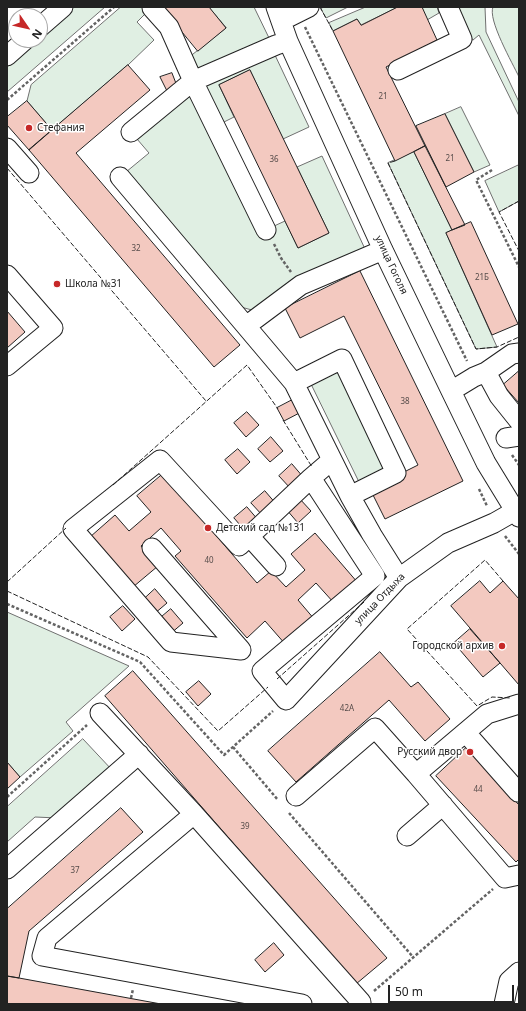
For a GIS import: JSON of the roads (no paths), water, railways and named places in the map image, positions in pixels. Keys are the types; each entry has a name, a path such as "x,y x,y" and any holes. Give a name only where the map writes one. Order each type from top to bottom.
{"street":[{"path":"48,20 63,7"},
{"path":"398,70 462,39 448,7"},
{"path":"152,8 169,27 193,81 266,230"},
{"path":"278,14 304,10"},
{"name":"улица Гоголя","path":"278,14 288,40 383,250 486,463 517,514"},
{"path":"131,132 193,81 288,40"},
{"path":"7,56 16,48"},
{"path":"7,148 29,173"},
{"path":"120,177 294,383 350,496 399,578"},
{"path":"246,326 301,285 383,250"},
{"path":"7,275 53,328 7,366"},
{"path":"451,391 512,354 519,353"},
{"path":"294,383 342,359 396,473 350,496"},
{"path":"480,374 519,421"},
{"path":"241,650 171,642 73,529 160,460 239,546 332,460"},
{"path":"152,548 241,650 262,670 375,576 311,478"},
{"name":"улица Отдыха","path":"262,670 286,700 399,578 448,543 517,514"},
{"path":"249,536 276,566"},
{"path":"416,774 488,714 519,704"},
{"path":"100,713 194,814 361,1003"},
{"path":"286,802 374,728 443,805 512,877"},
{"path":"466,733 518,792"},
{"path":"7,870 139,754"},
{"path":"407,836 443,805"},
{"path":"194,814 47,938 42,956 302,1004"},
{"path":"504,1004 509,981 519,972"}],"place":[{"name":"Стефания","path":"29,128"},
{"name":"Школа №31","path":"57,284"},
{"name":"Детский сад №131","path":"208,528"},
{"name":"Городской архив","path":"502,646"},
{"name":"Русский двор","path":"470,752"}]}
